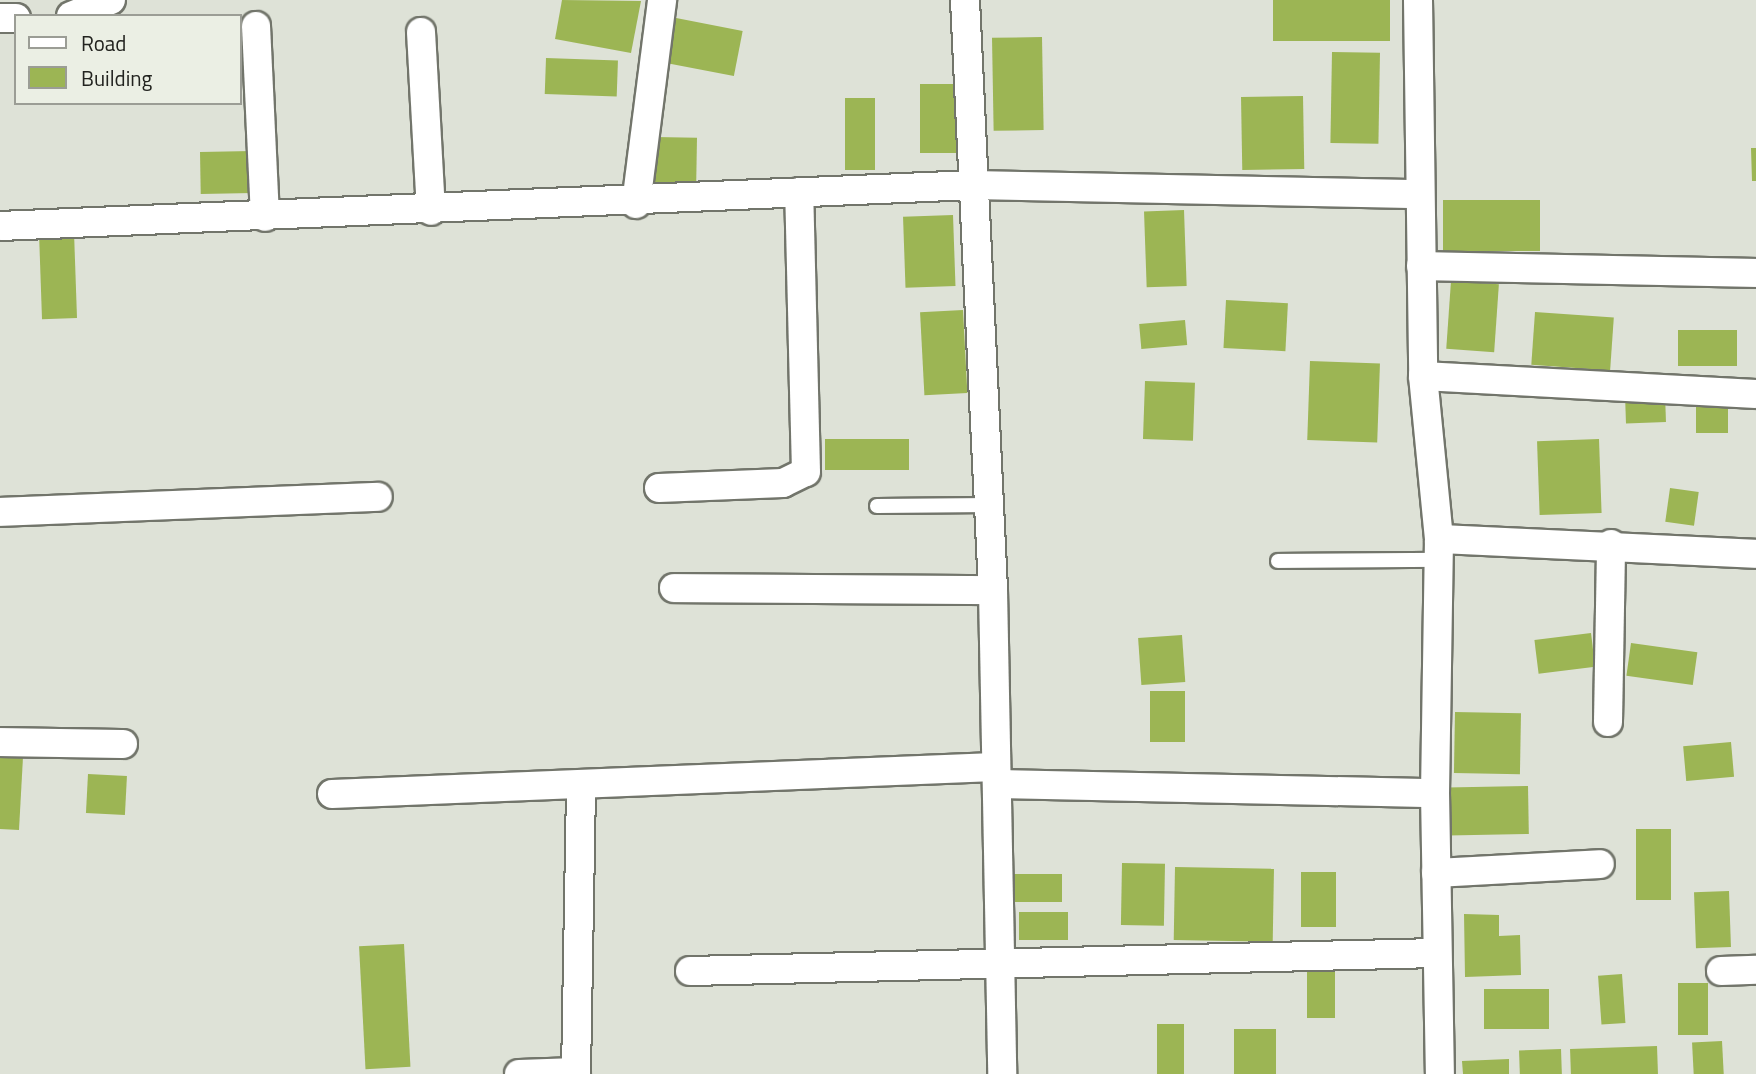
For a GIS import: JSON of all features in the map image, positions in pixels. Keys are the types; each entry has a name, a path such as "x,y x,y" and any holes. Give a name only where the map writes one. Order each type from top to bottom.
{"street":[{"path":"76,14 111,0"},
{"path":"636,204 662,0"},
{"path":"965,0 993,590 1002,1074"},
{"path":"1418,0 1423,376 1439,550 1435,793 1440,1074"},
{"path":"256,26 265,217"},
{"path":"421,32 431,211"},
{"path":"0,226 636,204 799,192 975,185 1420,194"},
{"path":"659,488 783,483 806,472 799,192"},
{"path":"1421,266 1756,273"},
{"path":"1423,376 1756,394"},
{"path":"0,512 378,497"},
{"path":"1439,550 1611,544 1756,554"},
{"path":"1608,722 1611,544"},
{"path":"674,588 993,590"},
{"path":"0,742 123,744"},
{"path":"332,794 996,775 1435,793"},
{"path":"519,1074 576,1073 581,788"},
{"path":"1436,873 1600,864"},
{"path":"690,971 1437,953"},
{"path":"1721,971 1756,970"}],"lane":[{"path":"877,506 990,505"},
{"path":"1278,561 1439,550"}],"building":[{"path":"562,0 641,1 631,53 555,39"},
{"path":"1273,0 1390,0 1390,41 1273,41"},
{"path":"671,17 743,31 734,76 662,62"},
{"path":"1042,37 1044,130 994,131 992,38"},
{"path":"1332,52 1380,53 1378,144 1330,143"},
{"path":"546,58 618,61 617,96 545,94"},
{"path":"920,84 958,84 958,153 920,153"},
{"path":"1303,96 1304,169 1242,170 1241,97"},
{"path":"845,98 875,98 875,170 845,170"},
{"path":"655,137 697,138 696,188 654,187"},
{"path":"1751,148 1756,148 1756,181 1752,181"},
{"path":"252,151 253,193 201,194 200,152"},
{"path":"1443,200 1540,200 1540,251 1443,251"},
{"path":"1184,210 1187,286 1147,287 1144,211"},
{"path":"953,215 955,286 906,288 903,217"},
{"path":"74,232 77,318 42,319 39,233"},
{"path":"1451,281 1499,284 1494,352 1446,349"},
{"path":"1226,300 1288,303 1285,351 1223,348"},
{"path":"963,310 967,393 924,395 920,312"},
{"path":"1535,312 1614,318 1610,370 1531,365"},
{"path":"1185,320 1187,345 1141,349 1139,324"},
{"path":"1678,330 1737,330 1737,366 1678,366"},
{"path":"1310,361 1380,363 1377,442 1307,440"},
{"path":"1145,381 1195,383 1193,441 1143,439"},
{"path":"1665,394 1666,422 1626,423 1625,395"},
{"path":"1696,398 1728,398 1728,433 1696,433"},
{"path":"825,439 909,439 909,470 825,470"},
{"path":"1599,439 1602,513 1540,515 1537,441"},
{"path":"1670,488 1699,492 1694,526 1665,522"},
{"path":"1591,633 1595,667 1539,674 1534,640"},
{"path":"1182,635 1185,682 1141,685 1138,638"},
{"path":"1631,643 1697,652 1693,685 1626,676"},
{"path":"1150,691 1185,691 1185,742 1150,742"},
{"path":"1455,712 1521,713 1520,774 1454,773"},
{"path":"1731,742 1734,777 1686,781 1683,746"},
{"path":"0,756 23,757 19,830 0,829"},
{"path":"88,774 127,776 125,815 86,813"},
{"path":"1528,786 1529,834 1448,835 1447,787"},
{"path":"1636,829 1671,829 1671,900 1636,900"},
{"path":"1122,863 1165,864 1164,926 1121,925"},
{"path":"1175,867 1274,869 1273,942 1174,940"},
{"path":"1301,872 1336,872 1336,927 1301,927"},
{"path":"1008,874 1062,874 1062,902 1008,902"},
{"path":"1729,891 1731,947 1696,948 1694,892"},
{"path":"1019,912 1068,912 1068,940 1019,940"},
{"path":"1464,914 1499,915 1499,936 1520,935 1521,975 1465,977"},
{"path":"404,944 410,1067 365,1069 359,946"},
{"path":"1307,971 1335,971 1335,1018 1307,1018"},
{"path":"1622,974 1625,1023 1601,1025 1598,976"},
{"path":"1678,983 1708,983 1708,1035 1678,1035"},
{"path":"1484,989 1549,989 1549,1029 1484,1029"},
{"path":"1157,1024 1184,1024 1184,1074 1157,1074"},
{"path":"1234,1029 1276,1029 1276,1074 1234,1074"},
{"path":"1722,1041 1724,1074 1694,1074 1692,1043"},
{"path":"1657,1046 1658,1074 1571,1074 1570,1049"},
{"path":"1561,1049 1562,1074 1520,1074 1519,1050"},
{"path":"1509,1059 1509,1074 1463,1074 1462,1061"}]}
